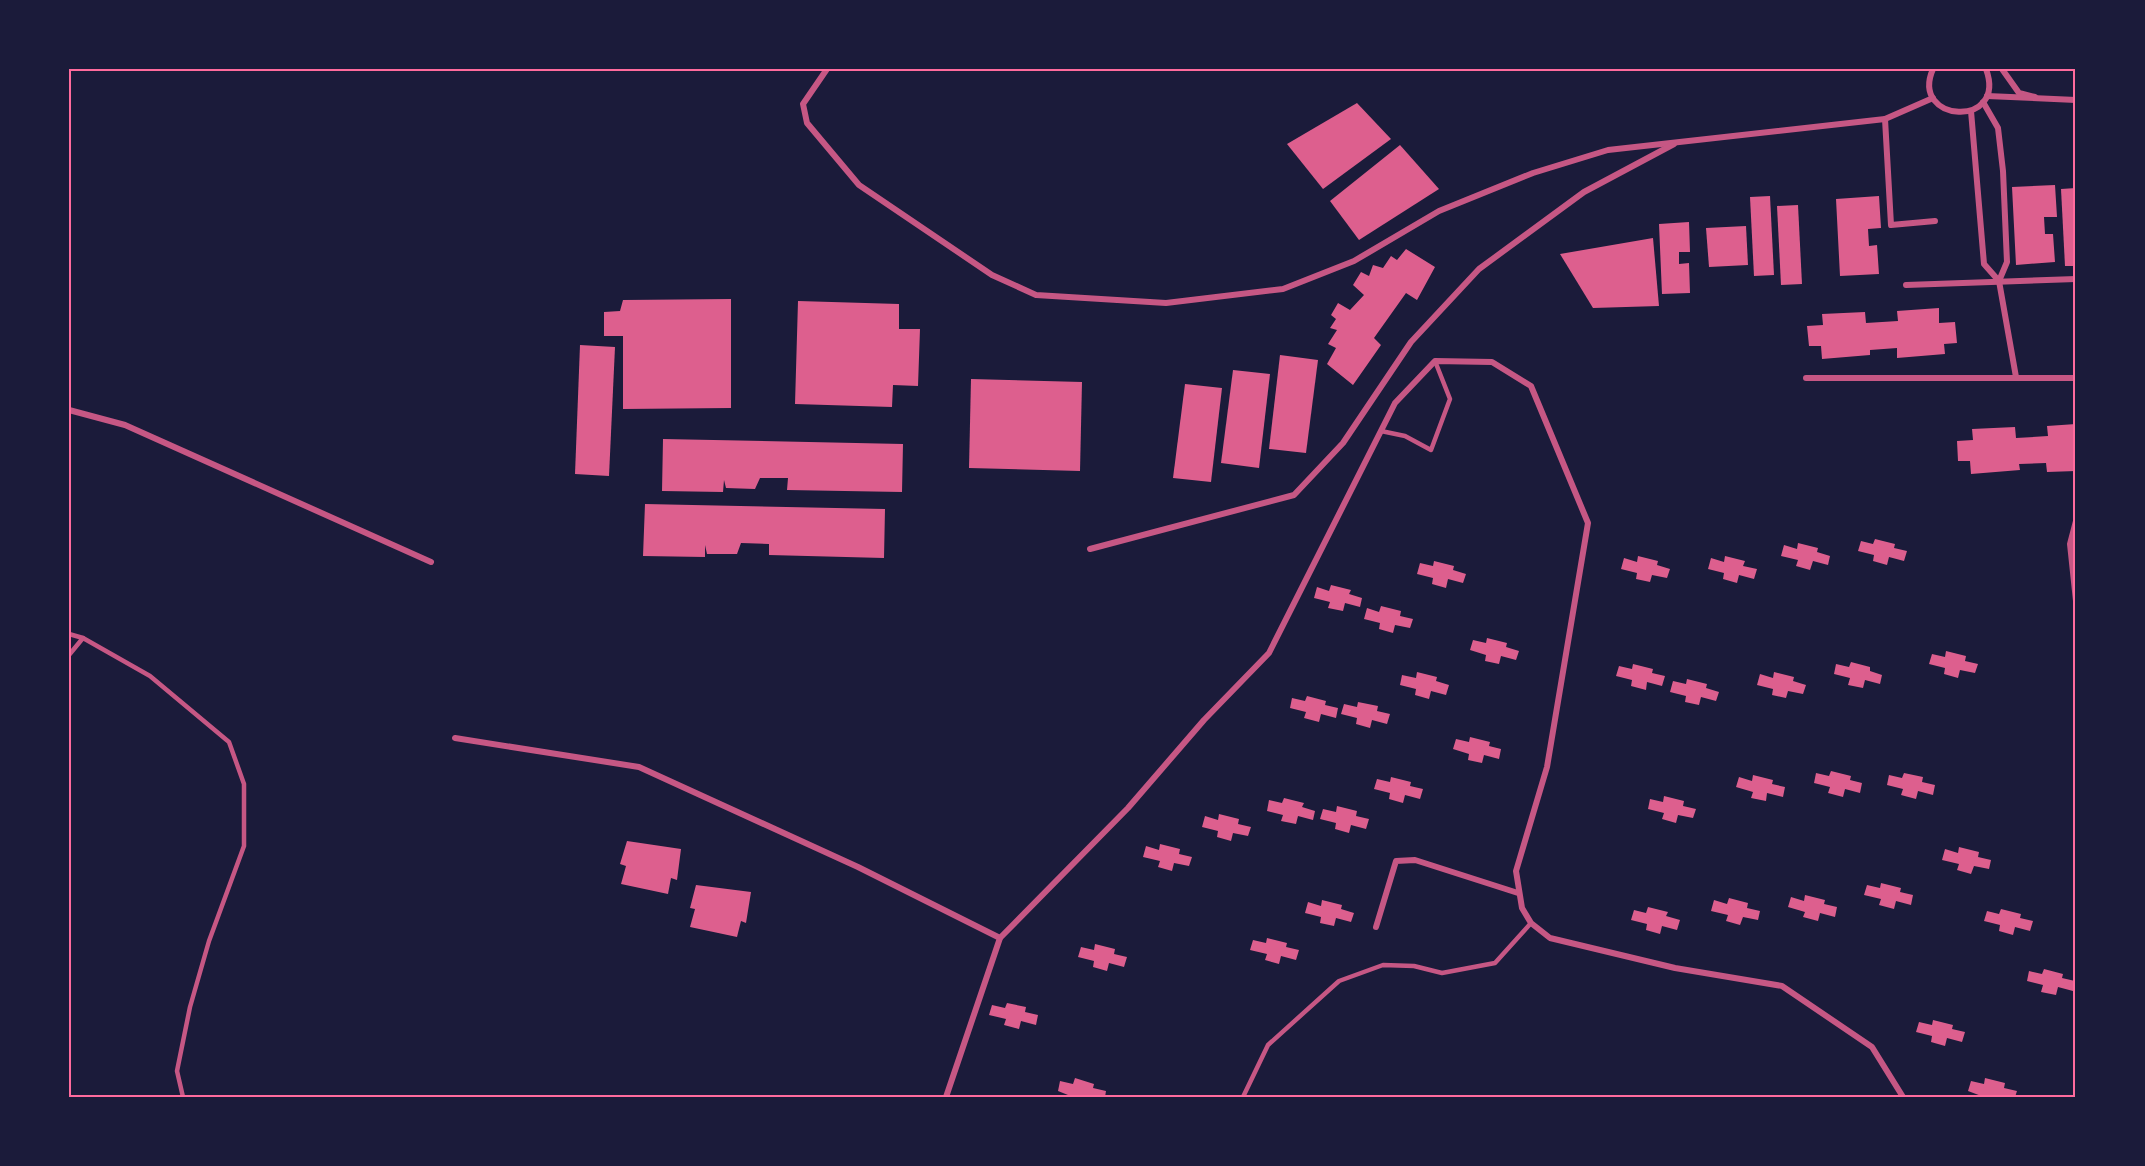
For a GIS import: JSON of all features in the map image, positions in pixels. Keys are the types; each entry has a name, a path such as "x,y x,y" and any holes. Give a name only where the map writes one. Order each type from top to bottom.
{"street":[{"path":"827,69 803,104 807,123 859,184 992,275 1036,295 1166,303 1283,289 1354,261 1439,211 1533,173 1608,150 1885,119 1933,98"},
{"path":"1933,69 1929,80 1933,98 1947,110 1956,113 1971,111 1985,99 1990,87 1986,69"},
{"path":"2002,69 2019,93 2053,101"},
{"path":"1985,99 2076,100"},
{"path":"1985,99 1998,128 2003,171 2007,262 1999,281"},
{"path":"1971,111 1984,264 1999,281 2016,376"},
{"path":"1885,119 1891,225 1935,221"},
{"path":"1090,549 1294,495 1343,443 1411,342 1479,268 1584,192 1677,142"},
{"path":"1906,285 2076,279"},
{"path":"945,1097 1000,938 1128,808 1204,720 1269,653 1395,403 1435,361 1492,362 1531,386 1588,523 1546,767 1516,871 1522,908 1531,923 1550,938 1675,968 1782,986 1872,1047 1903,1097"},
{"path":"1806,378 2016,376 2076,378"},
{"path":"69,410 125,425 431,562"},
{"path":"2076,521 2070,544 2076,601"},
{"path":"455,738 639,767 858,867 1000,938"},
{"path":"1376,927 1396,861 1415,860 1518,893"}],"lane":[{"path":"1381,430 1405,436 1431,450 1450,399 1435,361"},
{"path":"69,634 83,639 150,676 229,742 244,784 244,846 209,941 190,1007 177,1071 183,1097"},
{"path":"69,655 83,639"},
{"path":"1243,1097 1268,1045 1339,981 1383,965 1414,966 1442,973 1495,963 1531,923"}],"building":[{"path":"1357,103 1391,139 1323,189 1287,144"},
{"path":"1400,145 1439,189 1359,240 1330,201"},
{"path":"2055,185 2057,217 2044,217 2045,234 2053,234 2055,262 2016,265 2012,187"},
{"path":"2076,188 2076,266 2065,266 2061,189"},
{"path":"1770,196 1774,275 1754,276 1750,197"},
{"path":"1879,196 1881,228 1868,229 1869,246 1877,245 1879,274 1840,276 1836,199"},
{"path":"1798,205 1802,284 1781,285 1777,206"},
{"path":"1689,222 1690,252 1679,252 1679,264 1689,263 1690,293 1662,294 1659,224"},
{"path":"1746,226 1748,265 1709,267 1706,228"},
{"path":"1653,238 1659,306 1593,308 1560,254"},
{"path":"1406,249 1435,267 1417,300 1406,293 1374,338 1381,345 1353,385 1327,364 1336,348 1328,344 1337,330 1330,328 1336,319 1331,315 1338,303 1350,310 1364,295 1353,285 1361,272 1369,276 1373,265 1383,268 1391,256 1397,260"},
{"path":"731,299 731,408 623,409 623,336 604,336 604,312 620,311 623,300"},
{"path":"798,301 899,304 899,329 920,329 918,386 893,385 892,407 795,404"},
{"path":"1939,308 1939,323 1955,322 1957,343 1944,344 1945,354 1897,358 1897,348 1870,350 1870,355 1822,359 1821,346 1809,346 1807,326 1823,325 1822,314 1865,312 1866,323 1898,321 1897,311"},
{"path":"580,345 615,347 609,476 575,474"},
{"path":"1280,355 1318,360 1306,453 1269,449"},
{"path":"1233,370 1270,374 1259,468 1221,463"},
{"path":"971,379 1082,382 1080,471 969,468"},
{"path":"1185,384 1222,388 1211,482 1173,478"},
{"path":"2076,424 2076,471 2047,472 2046,463 2019,464 2020,470 1971,474 1970,461 1958,461 1957,441 1973,440 1972,429 2015,427 2016,438 2048,436 2047,426"},
{"path":"663,439 903,444 902,492 787,490 788,478 760,478 755,489 726,488 724,480 723,492 662,491"},
{"path":"645,504 885,509 884,558 769,555 769,544 741,543 737,554 707,554 705,545 705,557 643,556"},
{"path":"1875,539 1895,544 1894,548 1907,551 1904,561 1889,557 1887,565 1873,561 1874,555 1858,551 1861,541 1873,544"},
{"path":"1798,543 1818,548 1817,552 1830,556 1828,565 1813,561 1810,570 1796,566 1798,560 1781,556 1784,545 1797,549"},
{"path":"1638,556 1658,561 1657,565 1670,569 1667,578 1652,575 1650,582 1636,579 1637,573 1621,569 1624,558 1637,562"},
{"path":"1725,556 1745,561 1743,566 1757,569 1754,579 1739,575 1737,583 1723,579 1724,573 1708,569 1711,558 1724,562"},
{"path":"1434,561 1454,566 1453,570 1466,574 1463,583 1448,579 1446,588 1432,584 1433,578 1417,574 1420,563 1433,566"},
{"path":"1331,585 1351,590 1349,594 1362,598 1360,607 1345,603 1343,611 1328,608 1330,602 1314,598 1317,587 1329,591"},
{"path":"1381,606 1401,611 1400,616 1413,619 1410,628 1395,625 1393,633 1379,629 1380,623 1364,619 1367,608 1379,612"},
{"path":"1487,638 1507,643 1506,647 1519,651 1516,660 1501,656 1499,664 1485,661 1486,655 1470,650 1473,640 1486,643"},
{"path":"1946,651 1966,656 1965,661 1978,664 1975,673 1960,670 1958,678 1944,674 1945,668 1929,664 1932,654 1945,657"},
{"path":"1851,662 1870,667 1870,671 1882,675 1880,684 1865,680 1863,688 1848,685 1850,678 1834,674 1836,664 1849,667"},
{"path":"1633,664 1653,669 1652,673 1665,676 1662,686 1647,682 1646,690 1631,686 1632,680 1616,676 1619,666 1632,669"},
{"path":"1417,672 1437,677 1436,681 1449,685 1446,695 1431,691 1429,699 1415,695 1416,689 1400,685 1402,675 1416,678"},
{"path":"1774,672 1794,677 1793,681 1806,685 1803,694 1788,691 1786,698 1772,695 1773,689 1757,685 1760,674 1773,678"},
{"path":"1687,679 1707,684 1706,688 1719,692 1716,701 1701,697 1699,705 1685,702 1686,696 1670,692 1673,681 1686,684"},
{"path":"1307,696 1326,701 1325,705 1338,708 1336,718 1321,714 1319,722 1304,718 1306,712 1290,708 1292,698 1305,701"},
{"path":"1358,702 1378,706 1377,711 1390,714 1387,724 1372,720 1370,728 1356,724 1357,718 1341,714 1344,704 1357,707"},
{"path":"1470,737 1490,742 1489,746 1501,749 1499,759 1484,755 1482,763 1468,760 1469,754 1453,749 1456,739 1469,742"},
{"path":"1831,771 1851,776 1850,780 1862,783 1860,793 1845,789 1843,797 1828,793 1830,787 1814,783 1816,773 1829,776"},
{"path":"1904,773 1923,777 1922,782 1935,785 1933,795 1918,791 1916,799 1901,795 1903,789 1887,785 1889,775 1902,778"},
{"path":"1753,775 1773,780 1772,784 1785,787 1783,797 1767,793 1766,801 1751,798 1753,792 1736,787 1739,777 1752,781"},
{"path":"1391,777 1411,782 1410,786 1423,789 1420,799 1405,795 1403,803 1389,799 1390,793 1374,789 1377,779 1390,782"},
{"path":"1664,796 1684,801 1683,806 1696,809 1693,818 1678,815 1676,823 1662,819 1664,813 1648,809 1650,799 1663,802"},
{"path":"1284,798 1304,803 1302,807 1315,811 1313,820 1298,816 1296,824 1281,821 1283,815 1267,811 1269,800 1282,803"},
{"path":"1337,806 1357,811 1356,816 1369,819 1366,829 1351,825 1349,833 1335,829 1336,823 1320,819 1323,809 1336,812"},
{"path":"1219,814 1239,819 1238,824 1251,827 1248,836 1233,833 1231,841 1217,837 1218,831 1202,827 1205,816 1218,820"},
{"path":"627,841 681,849 677,880 671,878 668,894 621,884 626,866 620,864"},
{"path":"1160,844 1180,849 1179,854 1192,857 1189,866 1174,863 1172,871 1158,867 1160,861 1143,857 1146,846 1159,850"},
{"path":"1959,847 1979,852 1978,857 1991,860 1989,869 1974,866 1971,874 1957,870 1959,864 1942,860 1945,849 1958,853"},
{"path":"1881,883 1901,888 1900,892 1913,895 1911,905 1896,901 1894,909 1879,905 1881,899 1864,895 1867,885 1880,888"},
{"path":"696,885 751,892 746,923 741,921 737,937 690,927 695,909 690,908"},
{"path":"1805,895 1825,900 1824,904 1837,907 1835,917 1820,913 1818,921 1803,917 1805,912 1788,907 1791,897 1804,901"},
{"path":"1729,898 1748,903 1747,908 1760,911 1758,920 1743,917 1740,925 1726,921 1728,915 1711,911 1714,900 1727,904"},
{"path":"1322,900 1342,905 1341,909 1354,913 1351,922 1336,918 1334,926 1320,923 1321,917 1305,913 1308,902 1321,906"},
{"path":"1648,907 1668,912 1666,916 1680,920 1677,930 1662,926 1660,934 1646,930 1647,924 1631,920 1634,910 1646,913"},
{"path":"2001,909 2021,914 2020,918 2033,921 2030,931 2015,927 2013,935 1999,931 2000,925 1984,921 1987,911 1999,914"},
{"path":"1267,938 1287,943 1286,947 1299,950 1296,960 1281,956 1279,964 1265,960 1267,954 1250,950 1253,940 1266,943"},
{"path":"1095,944 1115,949 1114,954 1127,957 1124,967 1109,963 1107,971 1093,967 1094,961 1078,957 1081,947 1094,950"},
{"path":"2044,969 2063,974 2062,978 2075,981 2073,991 2058,987 2056,995 2041,992 2043,985 2027,981 2029,971 2042,974"},
{"path":"1007,1003 1026,1007 1025,1012 1038,1015 1036,1025 1021,1021 1019,1029 1004,1025 1006,1019 989,1015 992,1005 1005,1008"},
{"path":"1933,1020 1953,1025 1952,1029 1965,1032 1962,1042 1947,1038 1945,1046 1931,1042 1932,1036 1916,1032 1919,1022 1932,1025"},
{"path":"1075,1078 1094,1084 1093,1088 1106,1091 1105,1097 1073,1097 1058,1091 1060,1081 1073,1084"},
{"path":"1985,1078 2005,1083 2004,1088 2017,1091 2015,1097 1984,1097 1968,1091 1971,1081 1984,1084"}]}
